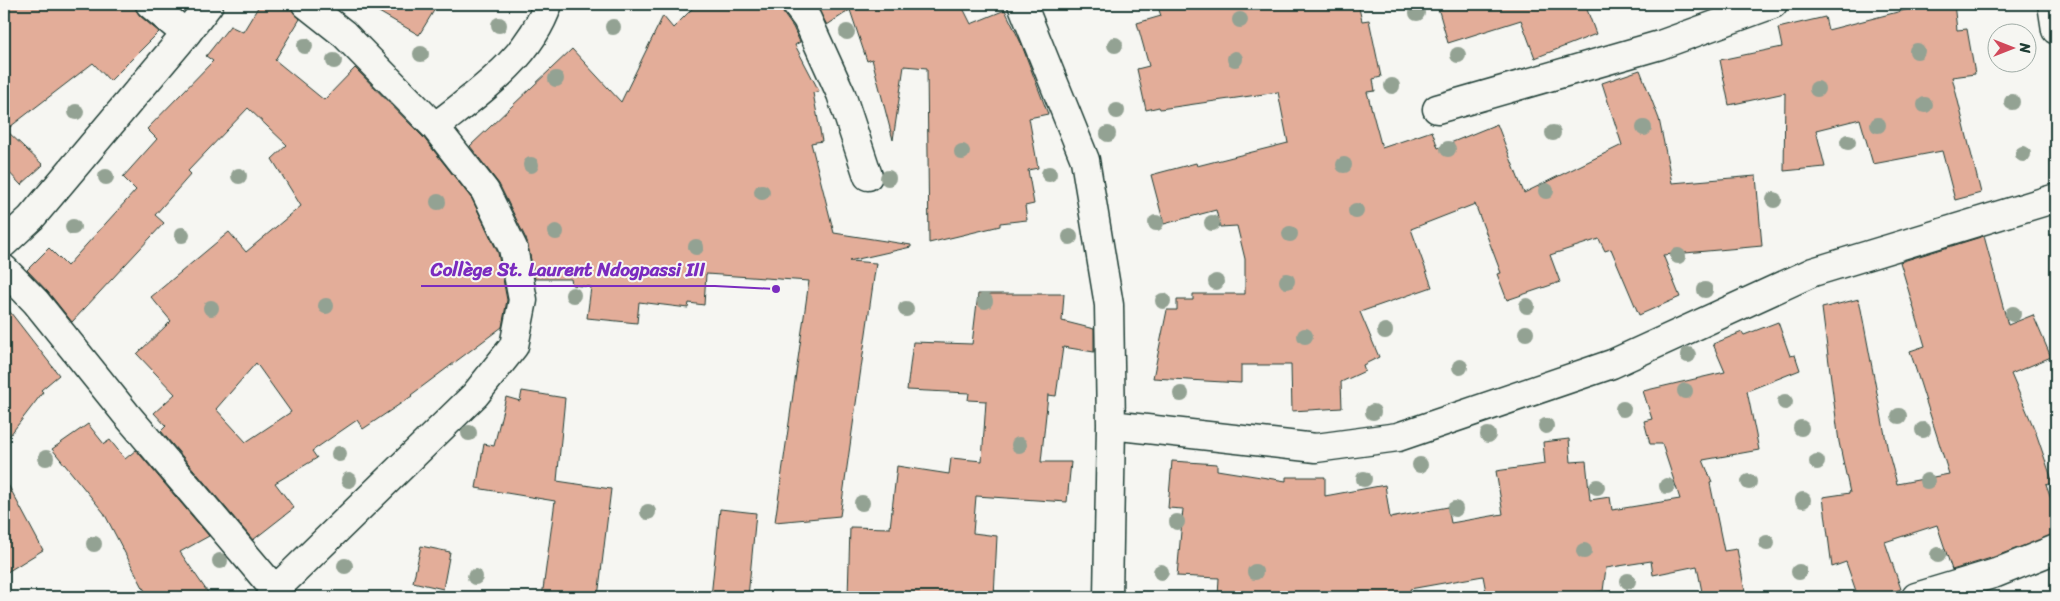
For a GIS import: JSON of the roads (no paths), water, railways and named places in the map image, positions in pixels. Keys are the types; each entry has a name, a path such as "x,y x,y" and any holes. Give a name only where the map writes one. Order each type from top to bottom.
{"street":[{"path":"150,4 186,34"},
{"path":"4,243 31,218 210,4"},
{"path":"4,269 36,302 272,594 475,395 514,346 523,300 512,248 485,192 435,127 344,34 306,4"},
{"path":"435,127 496,79 525,47 544,16 548,4"},
{"path":"796,4 807,19 841,94 868,176"},
{"path":"1022,4 1085,160 1109,305 1111,425 1108,597"},
{"path":"1438,109 1660,45 1773,4"},
{"path":"2052,4 2056,30"},
{"path":"1111,425 1316,448 1398,437 1612,364 1813,272 2056,198"},
{"path":"1916,597 1996,573 2056,549"}],"place":[{"name":"Collège St. Laurent Ndogpassi III","path":"776,289"}]}
